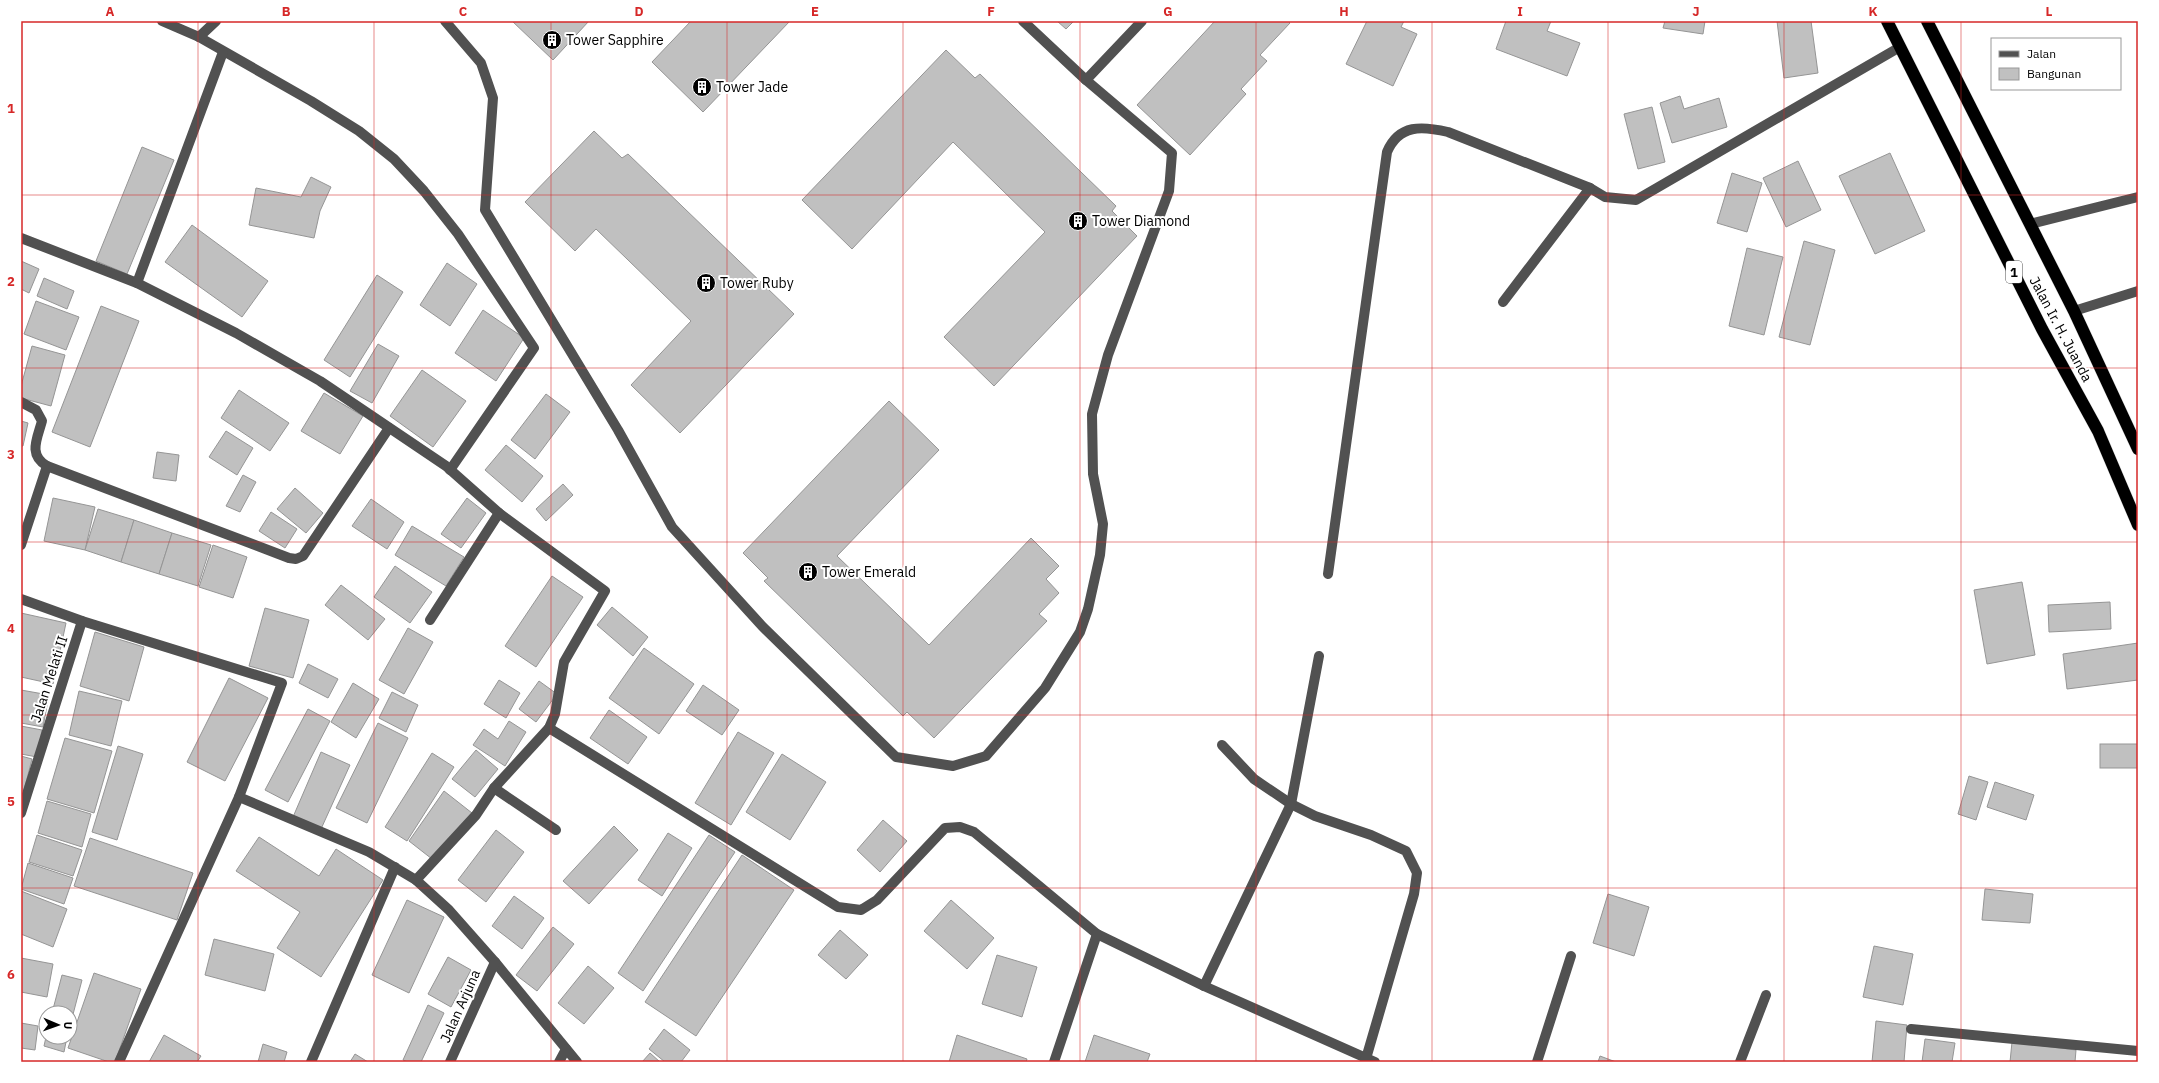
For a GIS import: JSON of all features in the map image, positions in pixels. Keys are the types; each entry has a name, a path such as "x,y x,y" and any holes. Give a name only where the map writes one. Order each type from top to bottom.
{"highway":[{"name":"Jalan Ir. H. Juanda","path":"1887,21 2042,329 2098,431 2138,525"},
{"name":"Jalan Ir. H. Juanda","path":"1927,21 2074,311 2138,448"}],"street":[{"path":"162,21 199,37 317,105 359,131 394,159 424,191 458,234 534,348 450,470"},
{"path":"199,37 216,21"},
{"path":"445,21 481,63 493,98 485,210 618,430 672,527 762,626 896,757 953,766 986,756 1045,688 1080,632 1088,609 1100,555 1103,524 1093,474 1092,414 1108,355 1169,191 1172,153 1086,80 1024,21"},
{"path":"1086,80 1142,21"},
{"path":"1328,574 1387,152 1392,141 1399,134 1409,130 1434,129 1448,132 1590,188 1605,197 1636,200 1900,47"},
{"path":"136,283 223,52"},
{"path":"1503,302 1590,188"},
{"path":"2030,224 2138,197"},
{"path":"21,238 136,283 236,333 307,374 450,470 500,513 604,591 564,662 555,714 549,728 494,788 476,815 416,880"},
{"path":"2074,311 2138,291"},
{"path":"21,402 36,410 42,421 35,448 36,456 39,462 281,555 296,559 303,556 389,428"},
{"path":"21,545 47,466"},
{"path":"430,620 500,513"},
{"path":"21,599 82,621 282,683 238,797 119,1062"},
{"name":"Jalan Melati II","path":"21,813 82,621"},
{"path":"1204,986 1291,804 1319,656"},
{"path":"549,728 838,907 861,910 877,900 944,828 960,827 974,832 1098,934 1204,986 1369,1061 1414,894 1417,873 1406,851 1371,835 1315,816 1291,804 1254,779 1222,745"},
{"path":"494,788 556,830"},
{"path":"238,797 369,852 416,880 449,910 496,962 577,1062"},
{"path":"311,1062 396,867"},
{"path":"1054,1062 1098,934"},
{"path":"1537,1062 1571,956"},
{"name":"Jalan Arjuna","path":"450,1062 496,962"},
{"path":"1740,1062 1766,995"},
{"path":"1911,1029 2138,1051"},
{"path":"560,1062 566,1049"}],"building":[{"name":"Tower Sapphire","path":"512,21 589,21 553,60"},
{"name":"Tower Jade","path":"691,21 790,21 703,112 652,62"},
{"path":"1057,21 1074,21 1066,29"},
{"path":"1215,21 1288,21 1290,23 1260,55 1267,61 1241,89 1246,94 1190,155 1137,105"},
{"path":"1367,21 1404,21 1401,27 1417,34 1393,86 1346,64"},
{"path":"1506,21 1551,21 1547,31 1580,43 1567,76 1496,49"},
{"path":"1665,21 1705,21 1703,34 1663,28"},
{"path":"1777,21 1811,21 1818,73 1784,78"},
{"name":"Tower Diamond","path":"946,50 975,78 980,74 1116,206 1112,211 1137,236 994,386 944,337 1045,232 953,142 852,249 802,200"},
{"path":"1680,96 1684,109 1719,98 1727,127 1672,143 1660,103"},
{"path":"1652,107 1665,162 1638,169 1624,114"},
{"name":"Tower Ruby","path":"594,131 622,158 628,154 794,314 680,433 631,385 691,321 596,229 575,251 525,202"},
{"path":"142,147 174,160 127,274 96,261"},
{"path":"1890,153 1925,231 1875,254 1839,176"},
{"path":"1798,161 1821,210 1786,227 1763,178"},
{"path":"1732,173 1762,183 1747,232 1717,223"},
{"path":"311,177 331,187 320,211 314,238 249,225 256,188 301,197"},
{"path":"192,225 268,281 242,317 165,262"},
{"path":"1804,241 1835,250 1810,345 1779,337"},
{"path":"1747,248 1783,257 1764,335 1729,326"},
{"path":"21,261 39,269 29,293 21,289"},
{"path":"447,263 477,284 450,326 420,305"},
{"path":"377,275 403,292 350,377 324,360"},
{"path":"44,278 74,291 67,309 37,296"},
{"path":"36,301 79,317 66,350 24,334"},
{"path":"101,306 139,321 90,447 52,432"},
{"path":"483,310 524,338 496,381 455,353"},
{"path":"378,344 399,356 372,403 350,391"},
{"path":"32,346 65,355 51,406 21,398 21,386"},
{"path":"422,370 466,401 433,447 390,416"},
{"path":"239,390 289,423 270,451 221,418"},
{"path":"324,393 363,416 340,454 301,431"},
{"path":"546,394 570,412 535,459 511,440"},
{"name":"Tower Emerald","path":"889,401 939,450 837,556 929,645 1031,538 1059,566 1046,579 1059,593 1039,614 1047,621 934,738 907,712 903,716 764,581 768,578 743,553"},
{"path":"21,421 28,423 23,446 21,446"},
{"path":"226,431 253,448 237,475 209,457"},
{"path":"506,445 543,476 522,502 485,470"},
{"path":"157,452 179,455 176,481 153,478"},
{"path":"243,475 256,482 240,512 226,506"},
{"path":"563,484 573,495 546,521 536,509"},
{"path":"295,488 323,513 306,533 277,509"},
{"path":"53,498 95,507 85,550 44,541"},
{"path":"467,498 486,513 461,548 441,534"},
{"path":"371,499 404,522 387,549 352,526"},
{"path":"98,509 134,520 121,562 85,550"},
{"path":"271,512 297,529 285,548 259,531"},
{"path":"134,520 172,533 159,574 121,562"},
{"path":"412,526 464,557 446,586 395,555"},
{"path":"172,533 211,545 198,586 159,574"},
{"path":"213,545 247,557 233,598 199,587"},
{"path":"395,566 432,592 410,623 374,597"},
{"path":"552,576 583,597 536,667 505,646"},
{"path":"2022,582 2035,655 1987,664 1974,590"},
{"path":"341,585 385,619 368,640 325,605"},
{"path":"2110,602 2111,629 2049,632 2048,605"},
{"path":"612,607 648,637 633,656 597,625"},
{"path":"265,608 309,620 293,678 249,666"},
{"path":"21,613 66,623 53,684 21,677"},
{"path":"408,628 433,642 404,694 379,680"},
{"path":"95,632 144,647 129,701 80,686"},
{"path":"2138,643 2138,680 2067,689 2063,654"},
{"path":"644,648 694,684 659,734 609,698"},
{"path":"308,664 338,679 328,698 299,683"},
{"path":"229,678 268,698 225,781 187,762"},
{"path":"499,680 520,693 506,718 484,704"},
{"path":"539,681 557,694 536,722 519,709"},
{"path":"353,683 379,699 356,738 331,722"},
{"path":"703,685 739,710 722,735 686,711"},
{"path":"21,690 49,695 43,727 21,723"},
{"path":"79,691 122,701 111,746 69,735"},
{"path":"392,692 418,705 406,732 379,718"},
{"path":"308,709 330,721 288,802 265,790"},
{"path":"609,710 647,737 628,764 590,738"},
{"path":"509,721 526,732 505,766 473,745 484,729 498,739"},
{"path":"378,723 408,738 367,823 336,808"},
{"path":"21,726 42,730 37,757 21,754"},
{"path":"738,732 774,753 731,825 695,803"},
{"path":"65,738 112,751 94,813 47,799"},
{"path":"2100,744 2138,744 2138,768 2100,768"},
{"path":"118,746 143,754 117,840 92,832"},
{"path":"476,750 498,769 475,797 452,779"},
{"path":"321,752 350,765 321,829 293,817"},
{"path":"432,753 454,767 407,841 385,827"},
{"path":"782,754 826,782 790,840 746,812"},
{"path":"21,756 32,759 21,802"},
{"path":"1969,776 1988,782 1976,820 1958,814"},
{"path":"1995,782 2034,795 2026,820 1987,807"},
{"path":"444,791 472,813 432,859 409,841"},
{"path":"47,801 91,814 82,847 38,833"},
{"path":"883,820 907,841 880,872 857,850"},
{"path":"614,826 638,850 589,904 563,881"},
{"path":"496,830 524,852 486,902 458,880"},
{"path":"668,833 692,848 662,896 638,880"},
{"path":"37,835 82,850 73,876 29,862"},
{"path":"709,835 735,852 643,991 618,973"},
{"path":"259,837 319,876 336,849 383,880 321,977 277,948 300,912 236,871"},
{"path":"90,838 193,873 177,920 74,886"},
{"path":"742,855 794,890 696,1036 645,1002"},
{"path":"28,863 73,878 64,904 21,889"},
{"path":"1985,889 2033,894 2030,923 1982,920"},
{"path":"21,891 67,909 53,947 21,934"},
{"path":"1608,894 1649,907 1634,956 1593,943"},
{"path":"514,896 544,918 522,949 492,926"},
{"path":"407,900 444,917 409,993 372,975"},
{"path":"951,900 994,938 967,969 924,931"},
{"path":"553,927 574,944 537,991 516,975"},
{"path":"840,930 868,955 846,979 818,955"},
{"path":"214,939 274,954 265,991 205,975"},
{"path":"1874,946 1913,954 1903,1005 1863,997"},
{"path":"997,955 1037,967 1022,1017 982,1004"},
{"path":"448,957 471,970 451,1007 428,994"},
{"path":"21,958 53,964 47,997 21,992"},
{"path":"588,966 614,988 584,1024 558,1003"},
{"path":"94,973 141,989 115,1062 109,1062 68,1048 69,1045 78,1045 78,1019"},
{"path":"62,975 82,980 75,1005 54,1005"},
{"path":"428,1005 444,1013 421,1062 408,1062 403,1060"},
{"path":"1876,1021 1907,1025 1904,1062 1872,1062"},
{"path":"21,1023 38,1026 35,1050 21,1048"},
{"path":"664,1029 690,1050 681,1062 665,1062 649,1049"},
{"path":"164,1035 201,1056 197,1062 149,1062"},
{"path":"957,1035 1027,1059 1026,1062 949,1062"},
{"path":"1094,1035 1150,1054 1147,1062 1085,1062"},
{"path":"1925,1039 1955,1043 1952,1062 1922,1062"},
{"path":"2012,1042 2076,1050 2075,1062 2010,1062"},
{"path":"263,1044 287,1052 284,1062 258,1062"},
{"path":"44,1045 65,1045 64,1052"},
{"path":"650,1053 660,1062 642,1062"},
{"path":"355,1054 368,1062 350,1062"},
{"path":"1600,1056 1616,1062 1598,1062"}],"place":[{"name":"Tower Sapphire","path":"552,40"},
{"name":"Tower Jade","path":"702,87"},
{"name":"Tower Diamond","path":"1078,221"},
{"name":"Tower Ruby","path":"706,283"},
{"name":"Tower Emerald","path":"808,572"}]}
